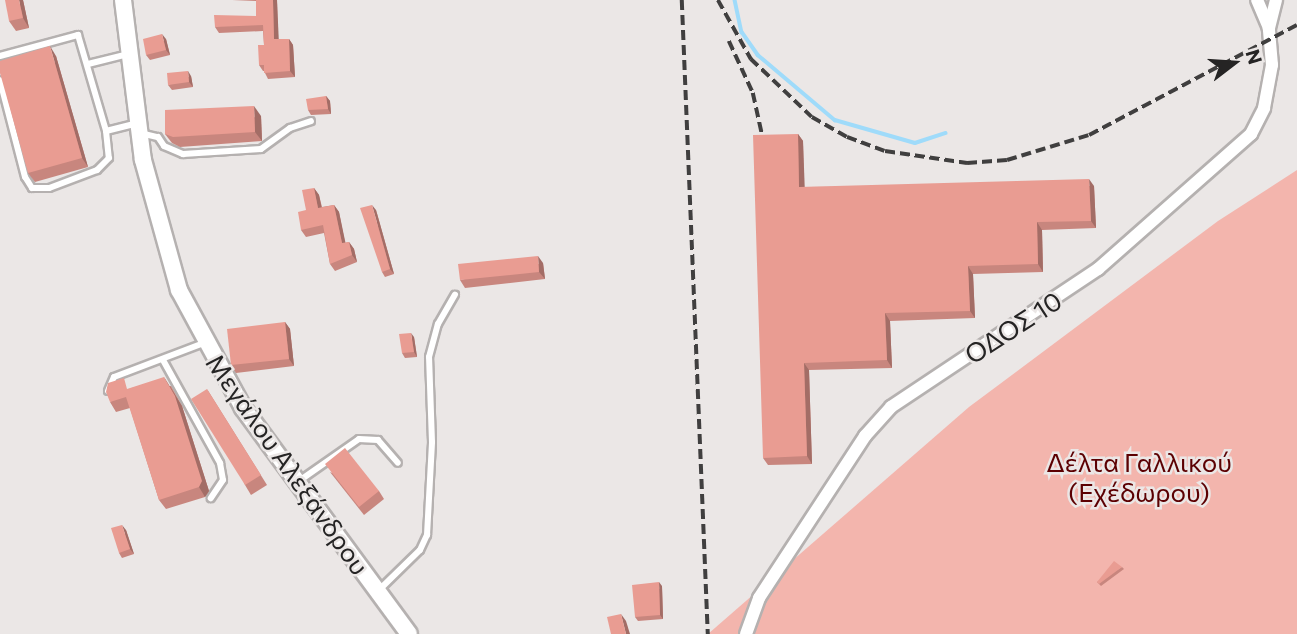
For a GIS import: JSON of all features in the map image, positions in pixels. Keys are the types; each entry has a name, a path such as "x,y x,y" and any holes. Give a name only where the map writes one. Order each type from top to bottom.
{"street":[{"name":"Μεγάλου Αλεξάνδρου","path":"123,0 138,128 160,234 179,290 204,343 243,408 408,634"},
{"path":"1257,0 1269,28"},
{"path":"1269,28 1276,0"},
{"name":"ΟΔΟΣ 10","path":"746,634 759,598 865,436 891,407 1098,269 1251,134 1269,93 1269,28"}],"lane":[{"path":"0,56 74,34 83,42 111,151 97,170 48,188 32,188 25,177 0,80"},
{"path":"89,64 130,53"},
{"path":"106,131 138,128 158,137 164,146 183,155 261,149 289,128 311,121"},
{"path":"377,592 419,550 427,535 432,442 429,357 438,324 455,294"},
{"path":"110,397 108,382 114,377 204,343"},
{"path":"163,359 220,463 223,480 211,498"},
{"path":"297,482 359,439 378,440 398,463"}],"green space":[{"name":"Δέλτα Γαλλικού (Εχέδωρου)","path":"1297,170 1297,634 708,634 969,407 1218,221"}],"building":[{"path":"5,0 19,0 23,18 9,21"},
{"path":"256,0 273,0 274,39 289,39 290,71 264,73 264,65 259,65 258,45 264,45 263,25 215,27 214,15 256,16"},
{"path":"162,34 166,50 146,55 143,39"},
{"path":"50,46 82,158 28,173 0,73 0,61"},
{"path":"188,71 189,82 168,85 167,73"},
{"path":"326,96 328,109 308,110 306,99"},
{"path":"254,106 255,132 173,137 165,134 165,110"},
{"path":"798,134 799,187 1089,179 1091,221 1037,222 1038,264 968,266 970,311 885,313 887,360 804,363 807,456 763,458 753,135"},
{"path":"314,188 318,208 334,205 342,243 349,242 352,255 330,264 323,225 301,230 298,212 306,210 302,190"},
{"path":"372,205 390,269 382,272 360,208"},
{"path":"538,256 539,272 460,280 458,264"},
{"path":"285,322 289,359 231,365 227,329"},
{"path":"411,333 414,352 402,353 399,334"},
{"path":"164,377 175,396 202,481 199,487 159,500 126,397 110,402 106,392 108,383 124,378 127,389"},
{"path":"207,389 261,475 245,485 191,399"},
{"path":"345,448 379,491 359,507 325,464"},
{"path":"122,525 130,549 119,553 111,528"},
{"path":"1114,561 1122,567 1099,584 1097,582"},
{"path":"659,582 660,615 635,617 632,585"},
{"path":"621,614 626,634 611,634 607,617"}],"waterway":[{"path":"735,0 742,32 758,55 835,120 915,143 945,133"}],"railway":[{"path":"682,0 708,634"},
{"path":"718,0 751,59 812,117 847,137 885,151 967,163 1007,160 1089,135 1297,25"},
{"path":"729,41 753,93 764,143"}]}
